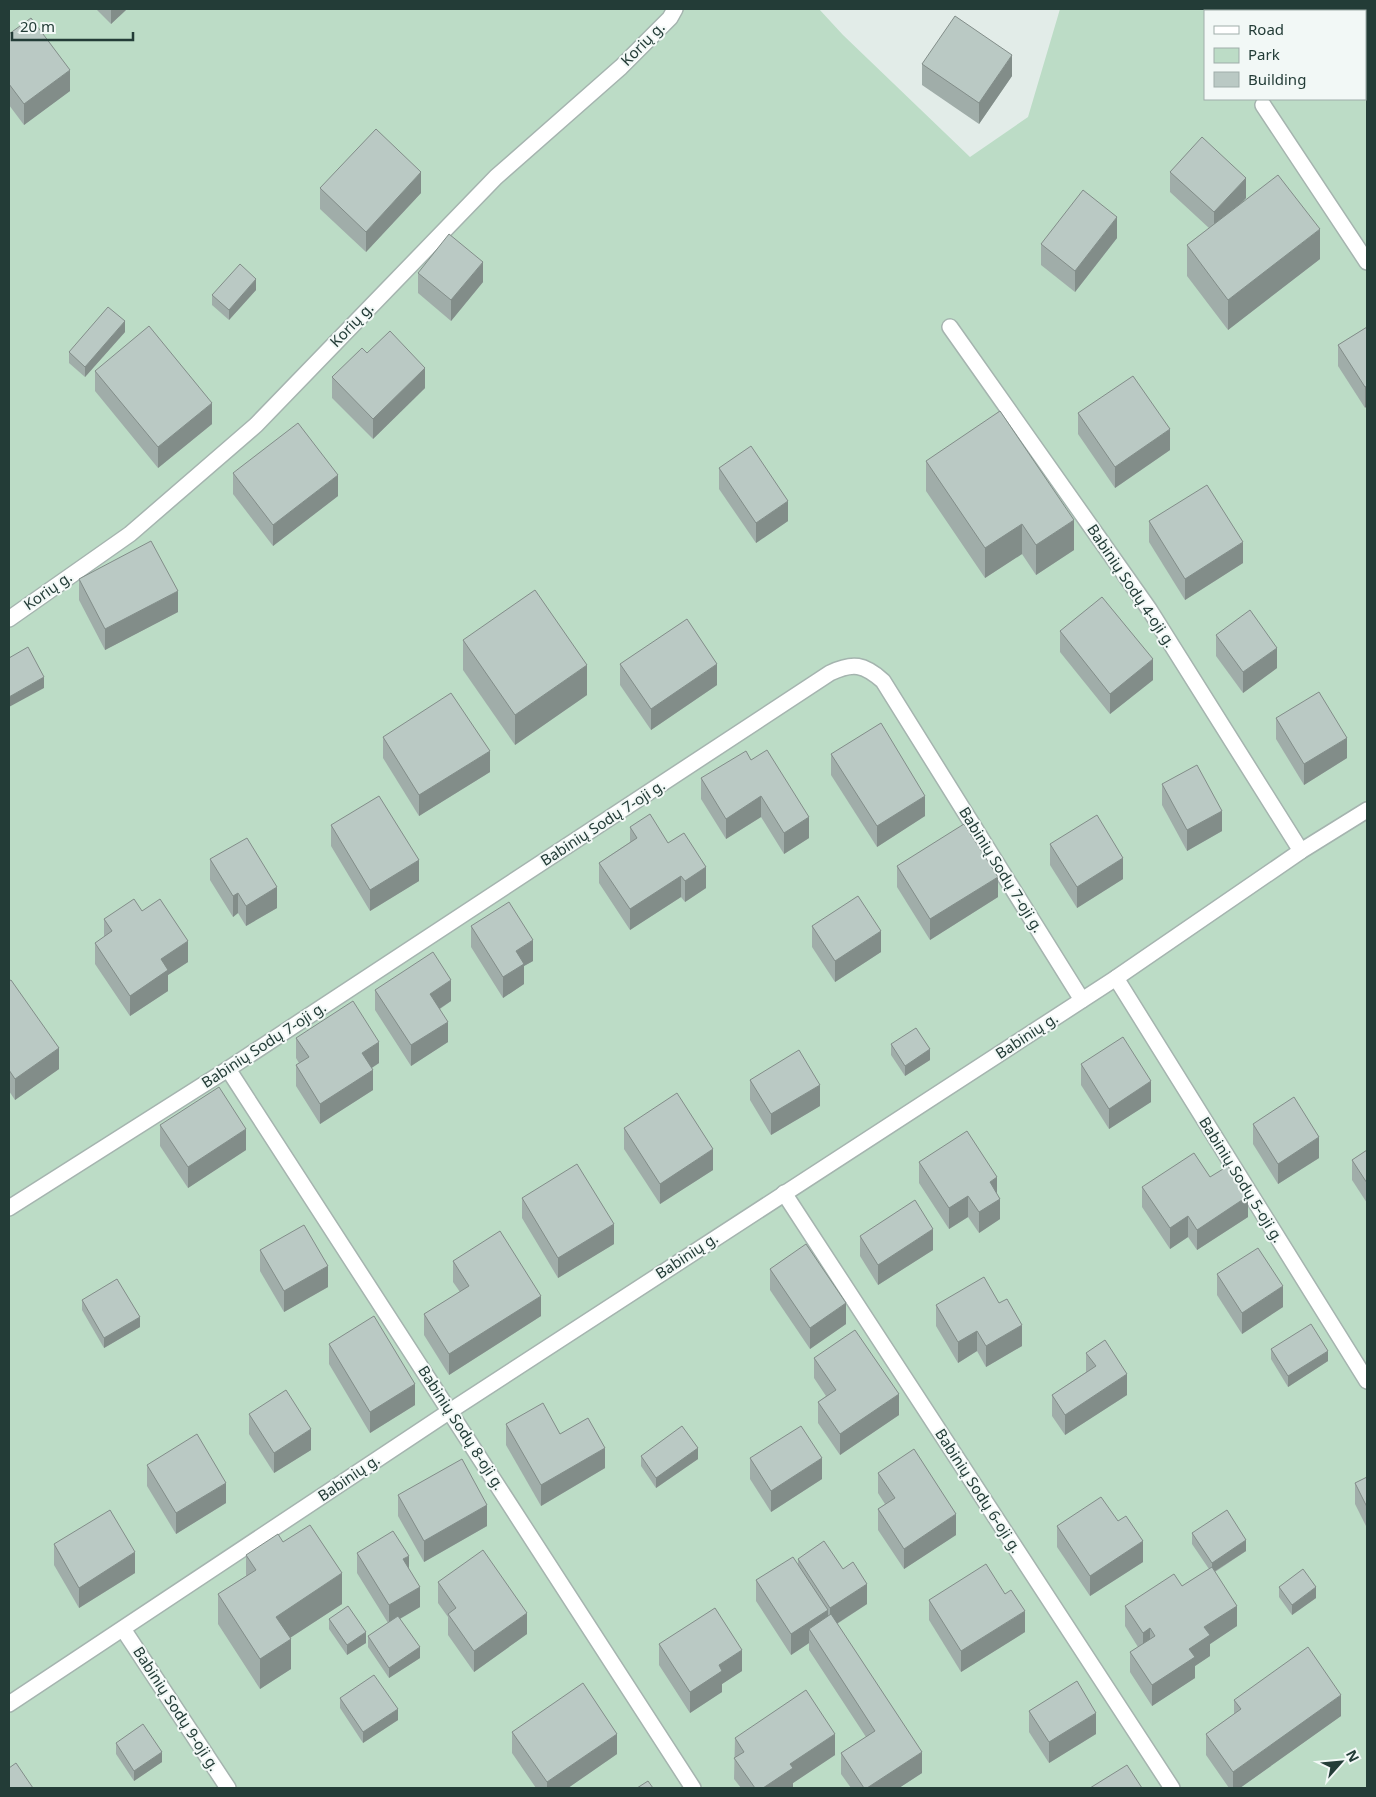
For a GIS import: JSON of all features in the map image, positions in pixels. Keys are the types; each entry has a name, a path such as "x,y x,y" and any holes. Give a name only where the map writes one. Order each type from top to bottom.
{"street":[{"name":"Korių g.","path":"9,619 130,534 256,425 496,177 621,67 670,18 675,9"},
{"path":"1262,105 1367,262"},
{"name":"Babinių Sodų 4-oji g.","path":"950,327 1149,609 1302,852"},
{"name":"Babinių Sodų 7-oji g.","path":"9,1208 228,1069 821,678 846,666 860,666 872,671 883,681 1082,1000"},
{"name":"Babinių g.","path":"9,1704 450,1411 1116,978 1367,810"},
{"name":"Babinių Sodų 5-oji g.","path":"1116,978 1367,1381"},
{"name":"Babinių Sodų 8-oji g.","path":"228,1069 692,1788"},
{"name":"Babinių Sodų 6-oji g.","path":"784,1193 1172,1788"},
{"name":"Babinių Sodų 9-oji g.","path":"123,1629 228,1788"}],"green space":[{"path":"9,9 819,9 843,35 970,157 1028,117 1060,9 1367,9 1367,1788 9,1788"}],"building":[{"path":"1244,9 1301,9 1296,10"},
{"path":"955,16 1012,55 979,103 922,64"},
{"path":"31,18 70,70 24,104 9,84 9,34"},
{"path":"376,129 421,172 366,232 320,188"},
{"path":"1202,137 1246,178 1214,212 1170,172"},
{"path":"1278,175 1320,229 1228,300 1187,245"},
{"path":"1083,190 1117,217 1075,271 1041,244"},
{"path":"449,234 483,262 451,300 418,273"},
{"path":"240,264 256,279 229,310 212,295"},
{"path":"108,307 125,321 85,367 69,352"},
{"path":"149,326 212,403 158,447 95,371"},
{"path":"1367,327 1367,386 1365,387 1338,345"},
{"path":"390,331 425,368 373,419 332,377 362,348 367,353"},
{"path":"1133,376 1170,429 1115,467 1078,413"},
{"path":"1000,411 1074,520 1036,545 1022,524 985,548 926,461"},
{"path":"298,423 338,475 273,525 233,473"},
{"path":"751,446 788,501 756,523 719,468"},
{"path":"1207,485 1243,542 1185,579 1149,521"},
{"path":"151,541 178,591 105,629 79,579"},
{"path":"535,590 587,665 515,715 463,640"},
{"path":"1102,597 1153,659 1110,694 1060,631"},
{"path":"1250,610 1277,648 1243,672 1216,635"},
{"path":"687,619 717,664 651,709 620,664"},
{"path":"28,647 44,677 9,697 9,658"},
{"path":"1319,692 1347,738 1304,764 1276,718"},
{"path":"451,693 490,751 419,795 383,737"},
{"path":"881,723 925,796 877,826 831,754"},
{"path":"767,750 809,817 784,833 761,796 726,819 701,778 746,751 751,760"},
{"path":"1197,765 1222,811 1187,830 1162,784"},
{"path":"379,796 419,860 370,890 331,825"},
{"path":"650,814 668,843 684,833 706,867 685,881 681,876 630,909 599,863 637,838 630,827"},
{"path":"1097,815 1123,858 1077,887 1050,844"},
{"path":"964,824 998,877 930,919 897,866"},
{"path":"247,838 277,887 246,906 238,893 233,896 210,859"},
{"path":"858,896 881,931 835,961 812,926"},
{"path":"134,899 142,911 160,899 188,941 161,959 168,970 130,996 95,943 112,931 104,919"},
{"path":"509,902 533,940 516,951 524,964 503,977 471,926"},
{"path":"433,952 451,980 430,994 448,1022 411,1045 375,990"},
{"path":"11,980 59,1048 15,1079 9,1070 9,981"},
{"path":"353,1001 379,1042 362,1053 373,1070 320,1104 296,1065 309,1057 296,1038"},
{"path":"916,1028 930,1049 905,1066 891,1044"},
{"path":"1123,1037 1151,1081 1109,1109 1081,1064"},
{"path":"799,1050 820,1085 771,1114 750,1080"},
{"path":"219,1087 246,1129 188,1167 160,1125"},
{"path":"677,1093 713,1149 660,1184 624,1128"},
{"path":"1294,1097 1319,1137 1278,1164 1253,1124"},
{"path":"967,1131 997,1177 990,1182 1000,1199 979,1212 968,1196 949,1208 919,1162"},
{"path":"1367,1150 1367,1183 1352,1160"},
{"path":"1194,1153 1210,1177 1228,1166 1248,1196 1197,1230 1188,1216 1170,1228 1142,1187"},
{"path":"577,1164 614,1224 558,1258 522,1198"},
{"path":"915,1200 933,1229 878,1265 860,1236"},
{"path":"304,1225 328,1266 284,1291 260,1250"},
{"path":"500,1231 541,1296 449,1354 424,1314 469,1286 453,1261"},
{"path":"806,1244 846,1303 810,1328 770,1269"},
{"path":"1258,1248 1283,1286 1242,1313 1217,1274"},
{"path":"984,1277 999,1303 1007,1299 1022,1325 986,1346 977,1331 958,1342 936,1305"},
{"path":"117,1279 140,1317 104,1338 82,1300"},
{"path":"374,1316 415,1384 370,1412 329,1344"},
{"path":"1311,1324 1328,1351 1288,1376 1271,1349"},
{"path":"855,1330 899,1394 840,1434 818,1402 836,1390 814,1358"},
{"path":"1105,1340 1127,1374 1065,1415 1052,1395 1096,1366 1086,1353"},
{"path":"286,1390 311,1429 274,1453 249,1414"},
{"path":"543,1403 560,1434 588,1418 605,1448 541,1485 506,1424"},
{"path":"682,1426 698,1448 656,1478 641,1456"},
{"path":"801,1426 822,1458 771,1491 750,1458"},
{"path":"197,1434 226,1483 176,1513 147,1465"},
{"path":"914,1449 956,1514 904,1549 878,1509 895,1498 878,1473"},
{"path":"462,1459 487,1505 424,1541 398,1495"},
{"path":"1367,1477 1367,1507 1355,1483"},
{"path":"1101,1497 1118,1521 1126,1516 1143,1541 1090,1576 1057,1526"},
{"path":"110,1510 135,1552 79,1588 54,1544"},
{"path":"1227,1510 1246,1540 1212,1563 1192,1533"},
{"path":"310,1525 342,1573 276,1617 291,1639 260,1659 218,1594 256,1570 246,1555 278,1534 283,1542"},
{"path":"393,1531 409,1556 403,1559 420,1587 389,1605 357,1553"},
{"path":"824,1541 843,1569 853,1562 867,1584 830,1608 798,1559"},
{"path":"483,1550 527,1613 474,1651 448,1614 456,1608 438,1582"},
{"path":"793,1557 828,1610 791,1634 756,1580"},
{"path":"986,1564 1005,1594 1011,1590 1025,1611 961,1651 929,1600"},
{"path":"1212,1567 1237,1606 1204,1627 1210,1635 1189,1649 1195,1657 1152,1685 1130,1652 1155,1636 1150,1628 1143,1633 1125,1606 1174,1574 1182,1586"},
{"path":"1303,1569 1316,1587 1292,1605 1279,1587"},
{"path":"348,1606 366,1632 347,1645 329,1619"},
{"path":"715,1608 742,1650 719,1665 722,1671 690,1692 659,1644"},
{"path":"831,1614 922,1752 867,1788 864,1788 841,1753 875,1731 809,1629"},
{"path":"398,1616 420,1647 389,1668 368,1636"},
{"path":"1308,1647 1341,1695 1233,1772 1206,1734 1241,1709 1234,1700"},
{"path":"374,1675 398,1709 363,1732 340,1698"},
{"path":"1077,1681 1096,1713 1049,1742 1029,1711"},
{"path":"583,1683 617,1734 547,1782 512,1732"},
{"path":"806,1690 835,1734 790,1764 793,1768 763,1788 755,1788 734,1758 744,1752 735,1738"},
{"path":"143,1724 162,1752 134,1771 116,1743"},
{"path":"16,1763 33,1788 9,1788 9,1768"},
{"path":"1127,1765 1142,1788 1090,1788"},
{"path":"648,1781 653,1788 637,1788"}]}
